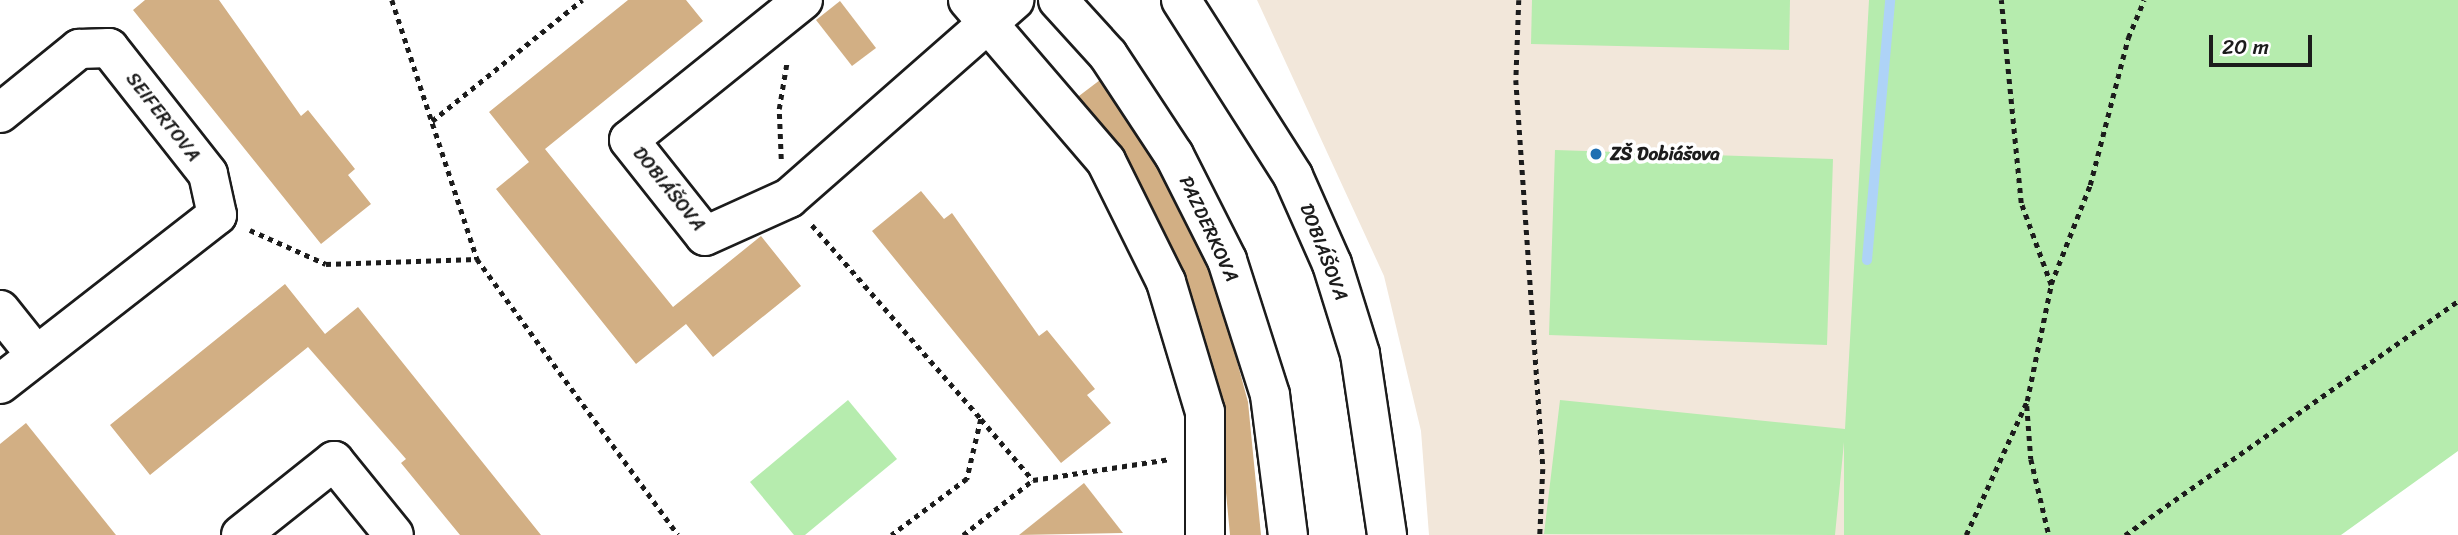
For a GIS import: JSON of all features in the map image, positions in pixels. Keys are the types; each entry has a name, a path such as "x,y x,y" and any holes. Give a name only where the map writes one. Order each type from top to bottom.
{"street":[{"name":"PAZDERKOVA","path":"1058,0 1108,55 1167,144 1227,260 1270,395 1288,535"},
{"name":"DOBIÁŠOVA","path":"1181,0 1293,176 1332,264 1360,354 1387,535"},
{"name":"DOBIÁŠOVA","path":"789,11 629,140 705,236 789,198 990,9 1106,161 1166,282 1205,412 1209,453 1205,535"},
{"name":"SEIFERTOVA","path":"0,113 79,49 109,48 208,174 217,215"},
{"path":"0,384 217,215"},
{"path":"0,310 36,355"},
{"path":"241,535 334,461 394,535"}],"path":[{"path":"392,0 477,259 679,534"},
{"path":"432,121 582,0"},
{"path":"1519,0 1516,94 1543,469 1539,535"},
{"path":"2001,0 2021,202 2051,285"},
{"path":"2049,535 2027,433 2028,401 2051,285 2090,185 2128,38 2144,0"},
{"path":"789,11 785,37 779,150 789,198 1033,480"},
{"path":"217,215 326,264 477,259"},
{"path":"2125,535 2458,302"},
{"path":"1966,535 2028,401"},
{"path":"892,535 967,479 981,419"},
{"path":"963,535 1033,480 1209,453"}],"shaded area":[{"name":"ZŠ Dobiášova","path":"1257,0 1877,0 1845,535 1429,535 1421,431 1384,276"}],"green space":[{"path":"1532,0 1790,0 1789,50 1531,44"},
{"path":"1869,0 2458,0 2458,451 2341,535 1844,535 1844,442 1835,535 1544,534 1560,400 1845,429"},
{"path":"1555,150 1833,159 1827,345 1549,335"},
{"path":"848,400 897,459 805,535 794,535 750,482"}],"building":[{"path":"145,0 219,0 301,116 308,110 355,169 348,175 371,204 321,244 133,10"},
{"path":"628,0 686,0 703,21 545,149 673,307 761,236 801,286 713,357 686,324 636,364 496,189 529,162 489,112"},
{"path":"840,1 876,48 852,66 816,20"},
{"path":"1100,80 1149,149 1217,287 1248,402 1261,535 1230,535 1218,408 1075,99"},
{"path":"921,191 944,219 952,213 1039,336 1047,330 1095,389 1087,395 1111,423 1061,463 872,231"},
{"path":"285,284 325,334 358,307 541,535 460,535 401,463 406,459 308,347 150,475 110,425"},
{"path":"26,423 116,535 0,535 0,444"},
{"path":"1084,483 1123,533 1019,535"}],"waterway":[{"path":"1867,260 1890,0"}],"place":[{"name":"ZŠ Dobiášova","path":"1596,154"}]}
